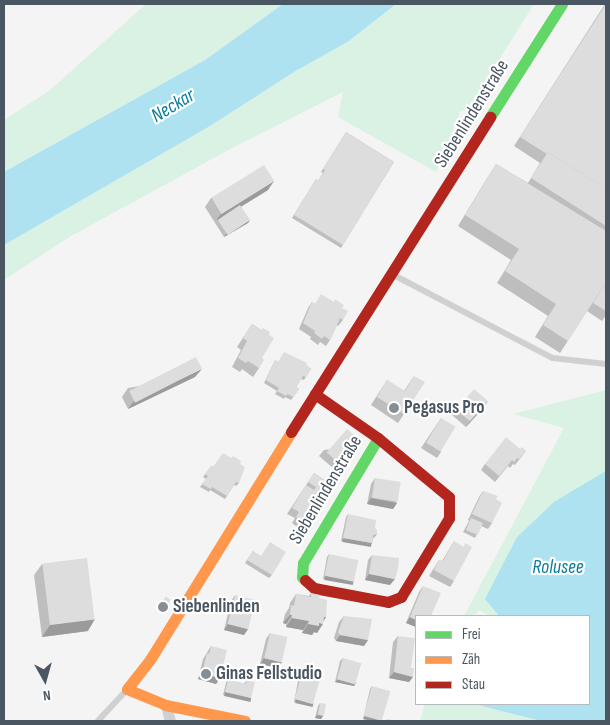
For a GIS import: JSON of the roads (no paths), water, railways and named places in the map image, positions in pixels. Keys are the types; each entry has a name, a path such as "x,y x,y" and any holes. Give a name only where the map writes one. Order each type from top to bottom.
{"street":[{"name":"Siebenlindenstraße","path":"127,689 151,658 315,394 562,4"},
{"name":"Siebenlindenstraße","path":"315,394 378,438 449,497 449,518 401,597 388,602 314,588 302,577 303,563 378,438"},
{"path":"127,689 166,706 245,721"},
{"path":"166,706 170,721"}],"lane":[{"path":"392,274 553,358 606,364"},
{"path":"98,721 127,689"}],"water":[{"name":"Neckar","path":"283,4 396,4 349,41 294,72 210,126 4,245 4,172 205,60"},
{"name":"Rolusee","path":"606,472 606,721 541,721 478,705 590,705 590,615 498,615 485,599 517,537 554,502"}],"place":[{"name":"Pegasus Pro","path":"394,408"},
{"name":"Siebenlinden","path":"163,607"},
{"name":"Ginas Fellstudio","path":"206,674"}]}
